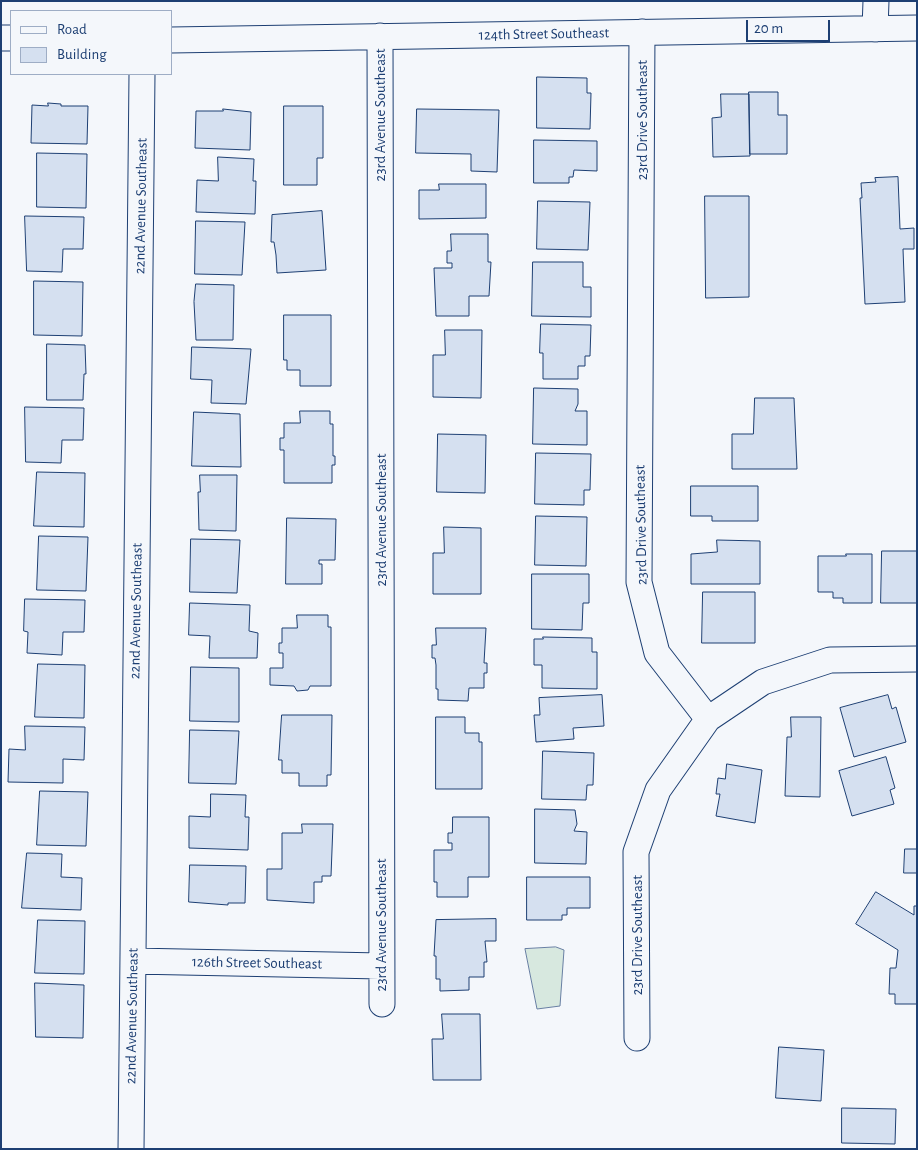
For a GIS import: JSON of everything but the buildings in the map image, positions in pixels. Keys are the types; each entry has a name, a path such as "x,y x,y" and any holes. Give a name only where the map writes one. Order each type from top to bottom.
{"street":[{"path":"875,29 876,1"},
{"name":"124th Street Southeast","path":"172,40 917,28"},
{"name":"23rd Drive Southeast","path":"638,1038 636,852 658,790 708,719 657,653 639,582 642,32"},
{"name":"23rd Avenue Southeast","path":"380,36 382,1004"},
{"name":"22nd Avenue Southeast","path":"131,1149 142,75"},
{"path":"708,719 764,682 830,660 917,659"},
{"name":"126th Street Southeast","path":"133,961 381,966"}],"shaded area":[{"path":"556,947 564,950 560,1006 537,1009 525,949"}]}
